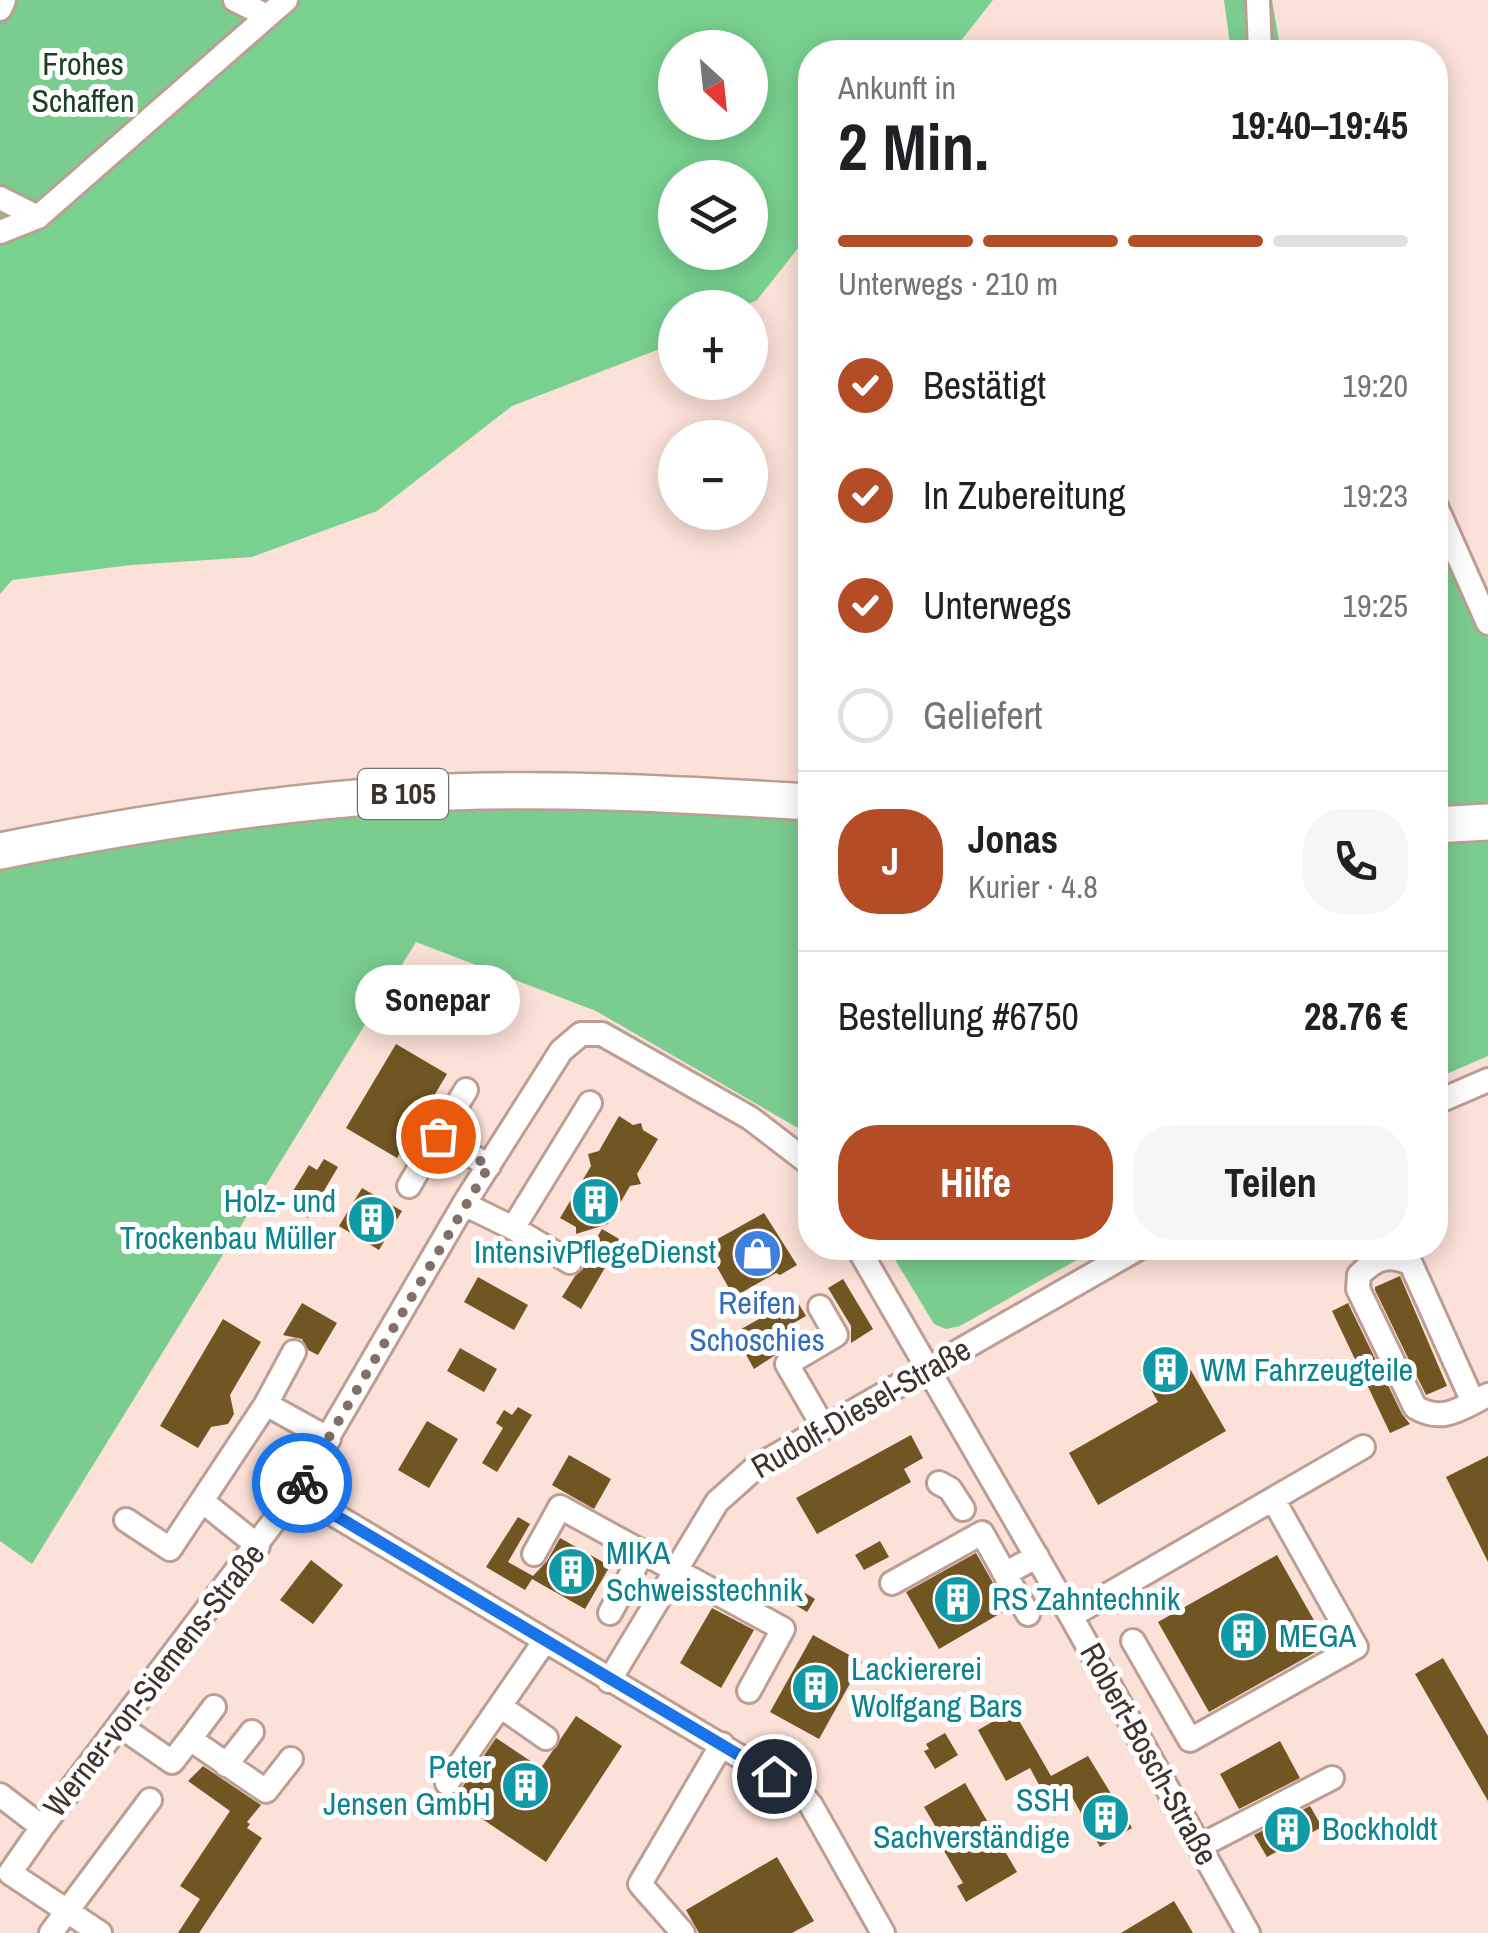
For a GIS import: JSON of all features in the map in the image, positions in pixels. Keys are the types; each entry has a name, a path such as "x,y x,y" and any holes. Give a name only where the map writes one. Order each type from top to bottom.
{"highway":[{"name":"B 105","path":"0,851 207,814 409,794 588,792 798,801"},
{"path":"1448,824 1488,822"}],"street":[{"path":"0,9 4,0"},
{"path":"234,0 267,16"},
{"path":"0,232 38,217 286,0"},
{"path":"1258,0 1260,40"},
{"path":"0,198 38,217"},
{"path":"1448,533 1488,623"},
{"name":"Werner-von-Siemens-Straße","path":"0,1795 42,1826 258,1546 329,1439 464,1204 561,1051 582,1034 602,1034 750,1118 798,1155"},
{"path":"1448,1097 1488,1080"},
{"path":"409,1186 466,1090"},
{"path":"513,1228 590,1104"},
{"path":"438,1136 489,1166"},
{"path":"464,1204 570,1262"},
{"path":"865,1260 928,1368"},
{"name":"Rudolf-Diesel-Straße","path":"609,1681 674,1570 717,1502 733,1484 756,1467 1119,1260"},
{"path":"1377,1260 1359,1275 1358,1289 1414,1407 1441,1416 1481,1398 1411,1264 1403,1260"},
{"path":"820,1307 836,1335 786,1364 824,1428"},
{"path":"126,1520 170,1549 266,1404 294,1352"},
{"name":"Robert-Bosch-Straße","path":"928,1368 1248,1933"},
{"path":"266,1404 329,1439"},
{"path":"1071,1616 1363,1447"},
{"path":"939,1483 950,1489 963,1509"},
{"path":"296,1492 800,1793 811,1805 883,1933"},
{"path":"1133,1642 1190,1740 1356,1647 1273,1498"},
{"path":"202,1500 258,1546"},
{"path":"534,1554 560,1507 784,1630 749,1691"},
{"path":"892,1583 982,1533 1028,1614"},
{"path":"610,1613 643,1552"},
{"path":"1005,1574 1037,1556"},
{"path":"447,1783 544,1642"},
{"path":"500,1706 546,1738"},
{"path":"120,1726 172,1762 214,1707"},
{"path":"226,1766 252,1732"},
{"path":"190,1739 266,1791 290,1759"},
{"path":"683,1933 640,1884 722,1744"},
{"path":"1200,1846 1332,1778"},
{"path":"51,1933 150,1800"},
{"path":"42,1826 10,1873 100,1933"}],"green space":[{"name":"Frohes Schaffen","path":"0,0 302,0 45,227 0,245"},
{"path":"302,0 993,0 961,40 798,40 798,248 765,290 658,290 658,350 512,406 377,511 252,557 131,565 12,580 0,594 0,245 45,227"},
{"path":"1224,0 1272,0 1279,40 1229,40"},
{"path":"1448,549 1488,638 1488,812 1448,814"},
{"path":"550,802 798,813 798,1128 596,1011 416,942 32,1564 0,1541 0,864 272,817"},
{"path":"1488,833 1488,1056 1448,1073 1448,835"},
{"path":"895,1260 1077,1260 960,1326 946,1329 934,1324"}],"building":[{"path":"396,1044 447,1074 397,1158 346,1128"},
{"name":"IntensivPflegeDienst","path":"619,1116 633,1125 641,1123 643,1130 658,1139 637,1174 641,1184 630,1186 608,1224 576,1234 576,1227 560,1218 591,1166 588,1154 599,1151"},
{"path":"324,1159 338,1167 308,1218 294,1210 302,1196 293,1191 309,1165 317,1170"},
{"name":"Holz- und Trockenbau Müller","path":"362,1188 402,1211 379,1250 339,1226"},
{"path":"764,1213 797,1265 734,1297 705,1246"},
{"path":"602,1229 621,1240 581,1309 562,1297 583,1269 584,1259"},
{"path":"1400,1276 1447,1386 1426,1395 1375,1290"},
{"path":"478,1277 528,1305 514,1330 464,1302"},
{"path":"843,1279 873,1329 851,1343 851,1326 828,1288"},
{"path":"797,1301 806,1316 792,1324 800,1339 754,1369 734,1333"},
{"path":"302,1303 337,1323 318,1355 308,1350 302,1339 283,1335"},
{"path":"1348,1303 1410,1424 1390,1433 1332,1311"},
{"path":"223,1319 261,1342 230,1395 234,1414 228,1424 211,1427 198,1448 160,1426"},
{"path":"460,1348 497,1369 484,1392 447,1371"},
{"path":"1178,1348 1226,1431 1098,1505 1069,1453 1158,1402 1140,1370"},
{"path":"518,1407 532,1415 497,1472 482,1463 503,1428 496,1423 504,1410 512,1415"},
{"path":"427,1421 458,1439 429,1488 398,1470"},
{"path":"911,1435 923,1458 904,1469 911,1482 817,1534 796,1498"},
{"path":"569,1455 611,1479 594,1509 552,1485"},
{"path":"1488,1456 1488,1562 1446,1477"},
{"name":"MIKA Schweisstechnik","path":"518,1517 530,1524 508,1562 533,1576 560,1538 610,1566 585,1609 532,1579 525,1590 486,1567"},
{"path":"880,1541 889,1557 864,1570 855,1555"},
{"name":"RS Zahntechnik","path":"976,1553 1008,1609 939,1649 906,1592"},
{"name":"MEGA","path":"1277,1555 1328,1645 1209,1712 1158,1622"},
{"path":"311,1560 343,1585 313,1624 280,1600"},
{"path":"795,1587 815,1599 807,1612 787,1600"},
{"path":"712,1608 754,1630 721,1688 680,1663"},
{"name":"Lackiererei Wolfgang Bars","path":"813,1635 862,1662 819,1739 770,1712"},
{"path":"1443,1658 1488,1736 1488,1801 1415,1674"},
{"path":"1013,1710 1051,1776 1088,1756 1132,1828 1100,1847 1072,1797 1052,1809 1030,1768 1006,1781 978,1730"},
{"name":"Peter Jensen GmbH","path":"576,1716 622,1746 546,1862 450,1797 459,1792 496,1738 541,1768"},
{"path":"945,1733 958,1755 935,1769 924,1751 929,1749 926,1744"},
{"path":"1280,1741 1300,1778 1239,1809 1220,1774"},
{"path":"203,1766 261,1805 247,1822 247,1828 262,1838 199,1933 178,1933 200,1899 180,1886 230,1811 188,1781"},
{"path":"965,1783 1017,1872 966,1902 957,1886 963,1883 924,1807"},
{"name":"Bockholdt","path":"1310,1806 1322,1827 1267,1857 1254,1835"},
{"path":"777,1857 814,1921 792,1933 699,1933 686,1910"},
{"path":"1174,1901 1193,1933 1121,1933"}],"way so far":[{"path":"302,1483 489,1166 438,1136"}],"place":[{"name":"Sonepar","path":"438,1136"},
{"name":"IntensivPflegeDienst","path":"595,1202"},
{"name":"Holz- und Trockenbau Müller","path":"371,1219"},
{"name":"Reifen Schoschies","path":"757,1253"},
{"name":"WM Fahrzeugteile","path":"1165,1370"},
{"name":"MIKA Schweisstechnik","path":"571,1571"},
{"name":"RS Zahntechnik","path":"957,1599"},
{"name":"MEGA","path":"1244,1636"},
{"name":"Lackiererei Wolfgang Bars","path":"816,1687"},
{"name":"Peter Jensen GmbH","path":"526,1785"},
{"name":"SSH Sachverständige","path":"1105,1818"},
{"name":"Bockholdt","path":"1287,1829"}],"route":[{"path":"302,1483 296,1492 774,1776"}]}
